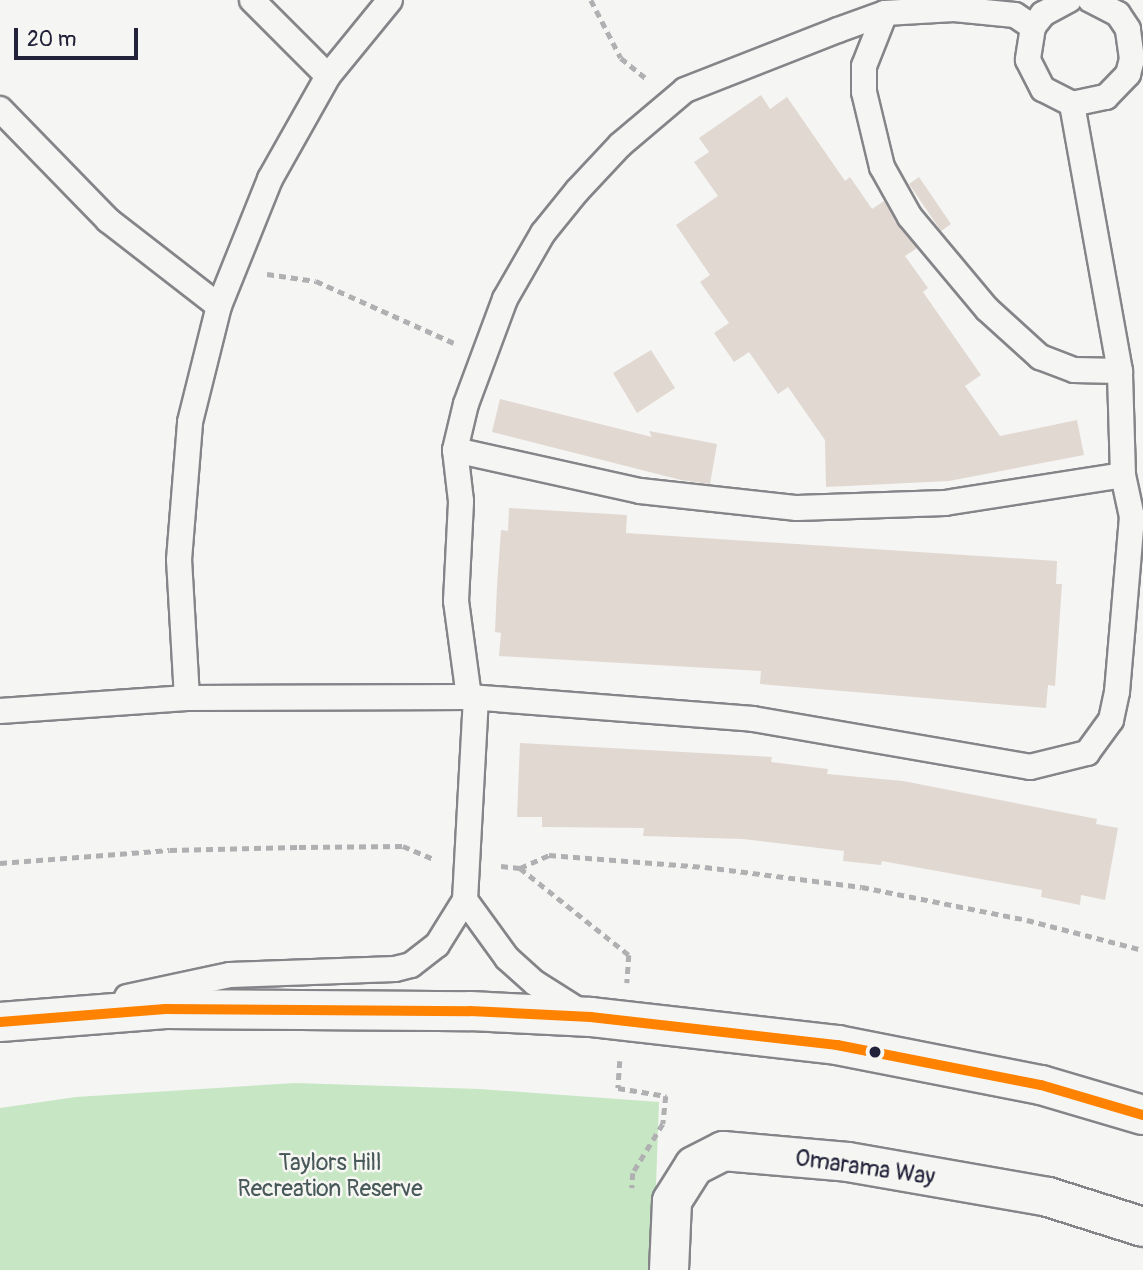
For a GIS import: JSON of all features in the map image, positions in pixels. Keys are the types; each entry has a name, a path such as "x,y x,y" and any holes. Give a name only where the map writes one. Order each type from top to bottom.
{"street":[{"path":"12,1021 166,1009 444,1010 591,1017 837,1045 1041,1086 1143,1115"},
{"name":"Omarama Way","path":"669,1270 672,1201 695,1166 723,1151 848,1162 1048,1197 1143,1227"}],"lane":[{"path":"252,0 328,76"},
{"path":"187,698 179,560 190,422 219,306 270,179 328,76 390,0"},
{"path":"1069,0 1043,14 1033,27 1028,60 1033,75 1043,89 1072,104 1098,101 1131,85 1135,28 1118,14 1090,0"},
{"path":"12,1021 230,975 380,971 411,965 437,946 465,900 468,862 472,697 456,601 461,501 455,450 486,348 520,268 543,233 620,145 685,90 885,13 981,10 1015,15 1033,27"},
{"path":"885,13 867,54 864,92 882,167 910,217 987,309 1040,357 1074,370 1120,371"},
{"path":"0,710 187,698 472,697 753,719 1030,767 1073,759 1099,742 1111,720 1117,692 1132,517 1123,475 1120,371 1072,104"},
{"path":"0,109 108,220 219,306"},
{"path":"455,450 640,491 797,508 945,503 1123,475"},
{"path":"465,900 507,958 535,983 591,1017"}],"path":[{"path":"591,0 621,58 658,86 685,90"},
{"path":"234,269 316,281 437,338 486,348"},
{"path":"0,863 170,850 403,846 425,859 520,868 549,855 705,867 862,887 1027,919 1143,950"}],"green space":[{"name":"Taylors Hill Recreation Reserve","path":"295,1083 480,1089 659,1102 653,1270 0,1270 0,1108 76,1097"}],"building":[{"path":"761,95 770,109 787,97 845,181 850,177 872,209 884,201 917,248 905,256 928,288 923,292 981,375 965,386 1000,436 1077,420 1084,455 949,481 826,487 825,440 788,387 778,394 749,352 734,362 714,333 729,323 700,282 710,275 676,225 718,196 694,162 709,152 699,138"},
{"path":"919,177 951,224 941,231 909,184"},
{"path":"651,350 675,388 637,413 613,373"},
{"path":"500,399 652,437 649,431 717,444 710,484 681,480 492,432"},
{"path":"509,508 627,515 626,533 1057,561 1056,584 1062,584 1055,686 1048,685 1046,708 760,684 761,671 499,656 501,633 495,632 497,586 501,530 508,531"},
{"path":"520,743 772,757 771,762 828,769 827,774 903,781 1097,819 1096,824 1118,828 1105,900 1081,895 1080,905 1041,897 1042,890 882,861 881,865 843,861 844,851 743,839 643,836 644,828 542,827 542,817 517,817"}],"transit line":[{"path":"0,1022 165,1009 470,1011 591,1017 837,1045 1041,1085 1143,1115"}]}
